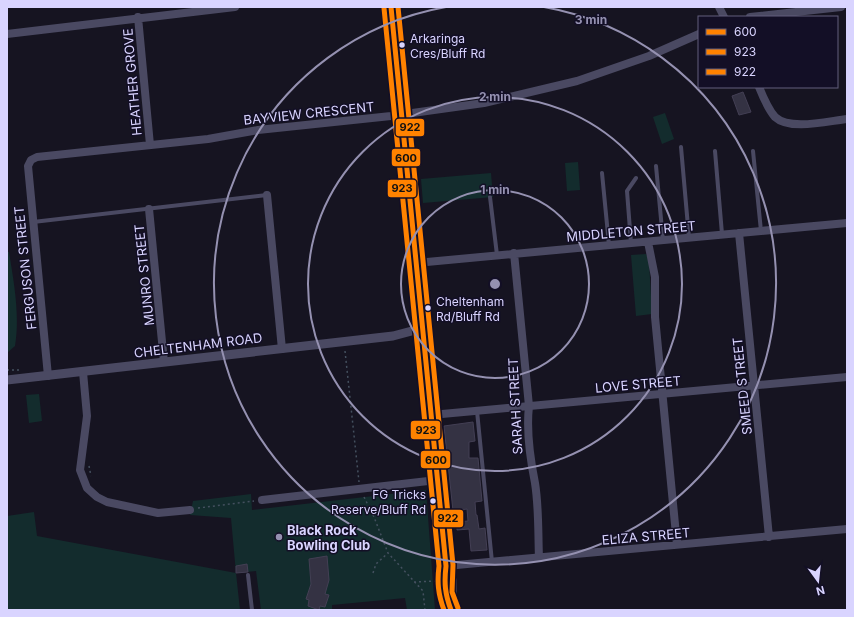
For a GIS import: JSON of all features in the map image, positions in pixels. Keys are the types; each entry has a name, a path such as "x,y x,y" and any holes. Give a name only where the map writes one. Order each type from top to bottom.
{"main road":[{"path":"391,7 446,566 444,581 445,593 450,606"}],"street":[{"path":"7,34 138,17 234,7"},
{"path":"718,7 723,16"},
{"path":"759,16 841,7"},
{"name":"HEATHER GROVE","path":"138,17 150,145"},
{"name":"BAYVIEW CRESCENT","path":"31,160 37,157 208,139 258,130 402,115 484,103 577,81 649,56 698,34"},
{"path":"760,88 775,116 788,124 797,125 847,119"},
{"name":"FERGUSON STREET","path":"31,160 28,166 48,376"},
{"path":"267,195 282,349"},
{"name":"MUNRO STREET","path":"149,209 164,362"},
{"name":"MIDDLETON STREET","path":"416,263 847,223"},
{"name":"SMEED STREET","path":"739,233 769,536"},
{"path":"648,242 656,277 655,317 664,394 677,545"},
{"name":"SARAH STREET","path":"514,254 529,406 528,417 530,456 535,484 539,558"},
{"name":"CHELTENHAM ROAD","path":"7,380 423,332"},
{"path":"83,372 87,411 80,470 88,488 97,497 107,502 158,513 192,508"},
{"name":"LOVE STREET","path":"431,415 847,377"},
{"path":"262,500 437,480"},
{"name":"ELIZA STREET","path":"446,566 847,530"}],"lane":[{"path":"680,147 689,238"},
{"path":"715,151 722,234"},
{"path":"753,151 761,231"},
{"path":"656,166 663,240"},
{"path":"602,173 609,246"},
{"path":"631,244 627,191 636,178"},
{"path":"33,222 267,195"},
{"path":"490,197 497,255"},
{"path":"477,411 492,562"},
{"path":"248,575 252,610"}],"path":[{"path":"344,342 360,489 374,517 388,553 423,591 425,610"},
{"path":"88,465 93,480"},
{"path":"192,508 262,500"},
{"path":"373,574 376,564 381,557 388,553"},
{"path":"414,582 437,581"}],"green space":[{"path":"665,113 674,139 662,144 653,117"},
{"path":"578,162 580,190 567,191 565,163"},
{"path":"491,173 493,197 423,203 421,179"},
{"path":"7,252 9,252 14,287 17,323 15,346 7,353"},
{"path":"646,254 649,261 652,314 636,316 631,255"},
{"path":"39,394 42,421 29,423 26,395"},
{"path":"426,490 435,610 407,610 405,598 332,605 332,610 261,610 256,571 236,573 231,518 190,515 193,501 251,494 252,510"},
{"path":"34,512 37,536 236,573 240,610 7,610 7,516"}],"building":[{"path":"743,92 751,112 739,115 732,96"},
{"path":"473,422 475,441 469,442 469,458 478,458 482,501 475,502 476,515 479,529 485,528 487,550 471,551 469,529 457,530 457,522 468,521 467,509 453,511 444,426"},
{"path":"327,556 329,580 325,594 329,595 325,607 320,606 319,610 308,606 309,600 306,599 311,584 309,559"},
{"path":"247,564 248,572 236,573 236,566"}],"transit line":[{"name":"600","path":"391,7 446,566 445,578 447,599 451,610"},
{"name":"922","path":"398,7 453,565 452,592 458,608"},
{"name":"923","path":"384,8 439,566 438,588 444,610"}],"place":[{"name":"Arkaringa Cres/Bluff Rd","path":"402,45"},
{"name":"Cheltenham Rd/Bluff Rd","path":"428,308"},
{"name":"FG Tricks Reserve/Bluff Rd","path":"433,501"},
{"name":"Black Rock Bowling Club","path":"279,537"}]}
